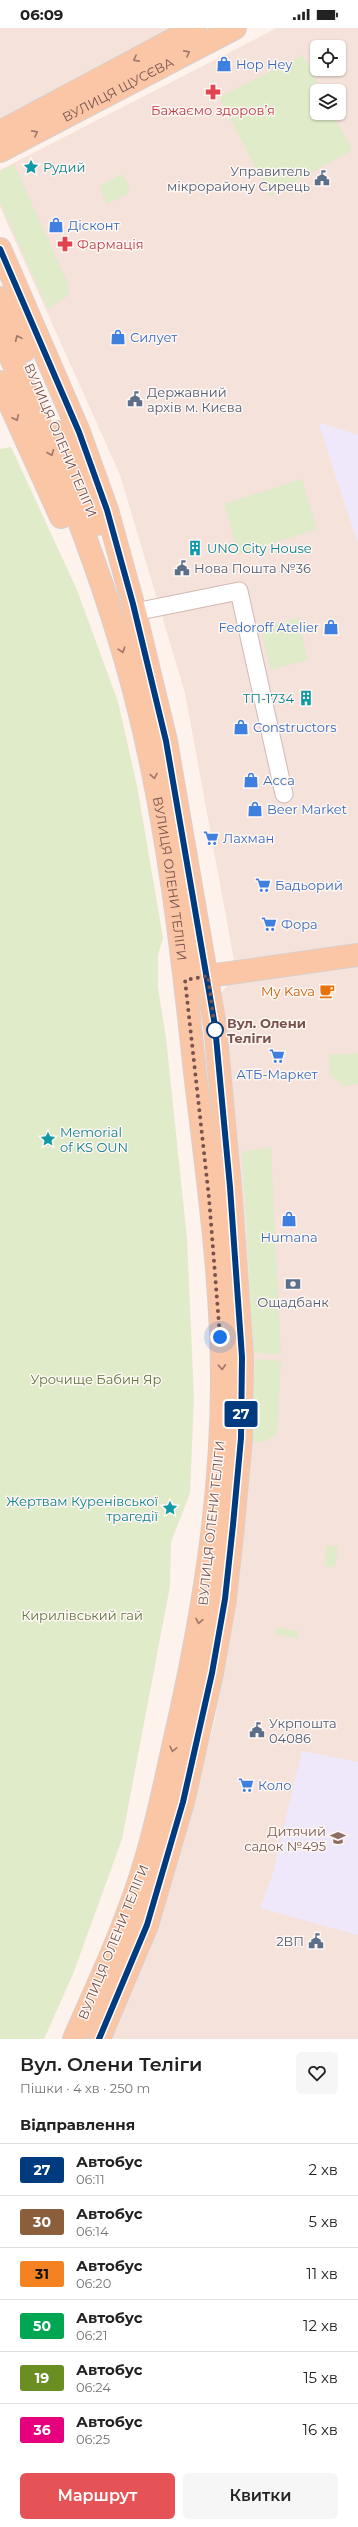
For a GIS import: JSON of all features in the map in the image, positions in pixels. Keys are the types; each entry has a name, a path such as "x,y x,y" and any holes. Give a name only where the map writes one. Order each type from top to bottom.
{"main road":[{"name":"ВУЛИЦЯ ЩУСЄВА","path":"0,132 196,28"},
{"name":"ВУЛИЦЯ ЩУСЄВА","path":"0,151 235,28"},
{"name":"ВУЛИЦЯ ОЛЕНИ ТЕЛІГИ","path":"0,249 79,432 107,510 134,608 166,741 208,976 215,1026 230,1187 242,1357 241,1438 233,1525 225,1599 212,1673 183,1802 147,1925 99,2039"},
{"name":"ВУЛИЦЯ ОЛЕНИ ТЕЛІГИ","path":"0,298 134,608"},
{"name":"ВУЛИЦЯ ОЛЕНИ ТЕЛІГИ","path":"0,334 20,378 88,546 130,676 162,815 185,980 218,1295 222,1378 216,1495 205,1588 191,1670 146,1860 124,1922 74,2039"},
{"name":"ВУЛИЦЯ ОЛЕНИ ТЕЛІГИ","path":"0,382 59,512 109,613"},
{"path":"185,980 358,955"}],"street":[{"path":"134,608 239,591 284,794"}],"shaded area":[{"path":"0,28 169,28 173,34 0,124"},
{"path":"277,28 358,28 358,944 234,960 185,693 120,475 0,207 0,170"},
{"path":"318,422 358,435 358,544"},
{"path":"358,960 358,2039 109,2039 185,1832 215,1720 239,1546 219,1002 221,993 231,981"},
{"path":"302,1751 358,1762 358,1935 260,1908 272,1876"}],"green space":[{"path":"303,55 310,68 310,76 314,76 318,84 310,84 310,120 337,120 352,150 270,196 219,97"},
{"path":"14,164 68,284 69,295 48,309 0,202 0,172"},
{"path":"123,174 129,186 128,194 107,204 99,186"},
{"name":"Урочище Бабин Яр","path":"11,447 77,590 118,702 137,786 163,938 158,955 158,988 166,1038 187,1239 194,1398 190,1493 171,1542 170,1586 122,1839 73,1974 44,2039 0,2039 0,449"},
{"path":"302,479 317,529 239,554 224,504"},
{"path":"298,618 308,660 271,670 260,628"},
{"path":"358,1053 358,1084 344,1086 330,1074 329,1055"},
{"path":"271,1147 281,1354 254,1353 242,1152"},
{"path":"255,1359 281,1361 277,1434 264,1442 252,1441"},
{"path":"327,1545 338,1547 335,1567 324,1566"},
{"path":"276,1627 298,1631 297,1638 275,1634"}],"bus line":[{"name":"27","path":"0,249 79,432 107,510 133,604 166,741 194,893 215,1026 230,1187 242,1357 241,1438 233,1525 225,1599 212,1673 183,1802 147,1925 99,2039"}],"place":[{"name":"Hop Hey","path":"224,64"},
{"name":"Бажаємо здоровʼя","path":"213,92"},
{"name":"Рудий","path":"31,167"},
{"name":"Управитель мікрорайону Сирець","path":"322,178"},
{"name":"Дісконт","path":"56,225"},
{"name":"Фармація","path":"65,244"},
{"name":"Силует","path":"118,337"},
{"name":"Державний архів м. Києва","path":"135,399"},
{"name":"UNO City House","path":"195,548"},
{"name":"Нова Пошта №36","path":"182,568"},
{"name":"Fedoroff Atelier","path":"331,627"},
{"name":"ТП-1734","path":"306,698"},
{"name":"Constructors","path":"241,727"},
{"name":"Асса","path":"251,780"},
{"name":"Beer Market","path":"255,809"},
{"name":"Лахман","path":"211,838"},
{"name":"Бадьорий","path":"263,885"},
{"name":"Фора","path":"269,924"},
{"name":"My Kava","path":"327,991"},
{"name":"Вул. Олени Теліги","path":"215,1030"},
{"name":"АТБ-Маркет","path":"277,1056"},
{"name":"Memorial of KS OUN","path":"48,1139"},
{"name":"Humana","path":"289,1219"},
{"name":"Ощадбанк","path":"293,1284"},
{"name":"Жертвам Куренівської трагедії","path":"170,1508"},
{"name":"Укрпошта 04086","path":"257,1730"},
{"name":"Коло","path":"246,1785"},
{"name":"Дитячий садок №495","path":"338,1838"},
{"name":"2ВП","path":"316,1941"}],"route":[{"path":"215,1030 208,976 185,980 209,1198 218,1295 220,1337"}],"park label":[{"name":"Кирилівський гай","path":"82,1615"}]}
